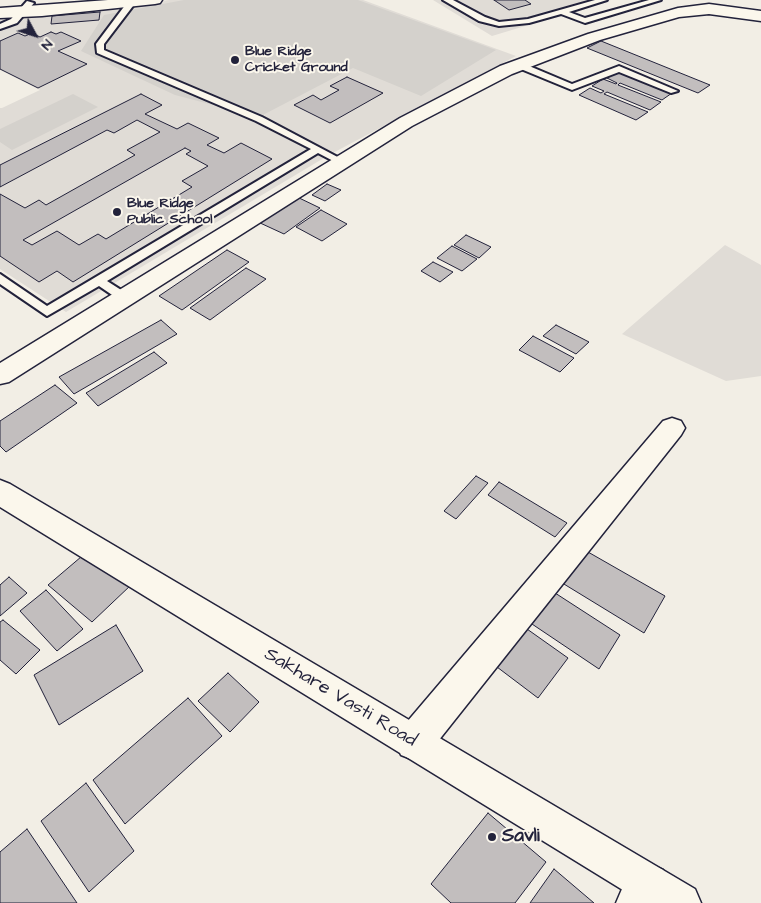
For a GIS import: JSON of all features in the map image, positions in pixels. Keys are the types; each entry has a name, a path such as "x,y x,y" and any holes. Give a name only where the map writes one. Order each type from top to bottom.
{"street":[{"path":"0,13 72,0"},
{"path":"0,4 27,7 155,0"},
{"path":"0,375 406,122 519,65 594,36 678,13 709,9 761,16"},
{"path":"414,742 672,428"},
{"name":"Sakhare Vasti Road","path":"0,492 414,742 656,897"}],"lane":[{"path":"447,0 482,20 499,24 529,21 603,0"},
{"path":"562,12 585,21 657,0"},
{"path":"132,2 100,44 100,51 259,120 342,162"},
{"path":"0,28 14,21 27,7"},
{"path":"519,65 572,87 619,69 674,91"},
{"path":"0,278 47,312 318,149"},
{"path":"98,280 125,298"}],"shaded area":[{"name":"Blue Ridge Public School","path":"169,0 363,0 516,56 329,155 66,312 0,269 0,108 40,90 0,70 0,16 50,15"},
{"name":"Blue Ridge Cricket Ground","path":"184,0 358,0 496,50 421,96 353,68 259,117 175,95 81,51 104,15"},
{"path":"433,0 611,0 492,36"},
{"path":"73,94 98,107 12,150 0,142 0,129"},
{"path":"725,245 761,265 761,376 726,381 622,334"}],"building":[{"path":"494,0 525,0 531,4 509,10"},
{"path":"100,12 99,20 51,24 52,16"},
{"path":"51,32 56,34 61,32 81,41 58,51 87,64 38,88 0,69 0,41 18,33 25,36 32,33 40,37"},
{"path":"601,41 710,85 698,93 587,48"},
{"path":"618,72 672,93 662,100 620,83 618,85 661,102 650,110 607,92 604,94 648,112 636,120 579,95 590,88 601,93 604,91 592,86 603,79 616,84 607,78"},
{"path":"347,77 383,93 330,123 294,105 313,95 321,100 339,90 330,86"},
{"path":"141,94 162,105 145,114 177,129 188,123 219,138 207,145 224,153 241,143 272,159 73,282 57,271 39,282 0,256 0,194 25,208 39,200 46,205 135,155 127,150 160,132 137,120 114,133 107,130 0,187 0,165","holes":["185,148 191,151 186,154 208,166 182,181 192,187 106,239 98,234 79,245 57,231 32,245 23,240"]},
{"path":"327,184 341,190 325,201 312,195"},
{"path":"295,196 320,208 284,234 258,222"},
{"path":"321,210 347,224 322,241 296,227"},
{"path":"466,235 491,247 479,258 454,245"},
{"path":"452,246 477,259 462,271 437,258"},
{"path":"227,250 249,262 182,310 159,296"},
{"path":"433,262 453,272 440,282 421,271"},
{"path":"246,268 266,279 210,320 190,308"},
{"path":"161,320 177,334 74,394 59,377"},
{"path":"556,325 589,342 576,354 543,336"},
{"path":"533,336 574,358 560,372 519,350"},
{"path":"154,352 167,363 98,406 86,393"},
{"path":"55,385 77,403 6,452 0,446 0,421"},
{"path":"476,476 488,483 456,519 444,511"},
{"path":"499,482 567,523 555,537 488,495"},
{"path":"581,548 665,596 644,633 559,581"},
{"path":"88,551 131,585 92,622 48,585"},
{"path":"9,577 27,593 0,616 0,585"},
{"path":"46,590 83,629 57,651 20,611"},
{"path":"552,591 620,635 599,669 529,622"},
{"path":"3,620 40,650 16,674 0,660 0,622"},
{"path":"116,625 143,671 59,725 34,675"},
{"path":"527,629 568,658 538,698 497,667"},
{"path":"228,673 259,702 230,732 198,701"},
{"path":"188,698 222,736 125,824 93,780"},
{"path":"86,783 134,851 89,892 41,821"},
{"name":"Savli","path":"488,813 546,862 515,903 451,903 431,884"},
{"path":"27,829 77,903 0,903 0,852"},
{"path":"554,869 594,903 530,903"}],"place":[{"name":"Blue Ridge Cricket Ground","path":"235,60"},
{"name":"Blue Ridge Public School","path":"117,212"},
{"name":"Savli","path":"492,837"}]}
